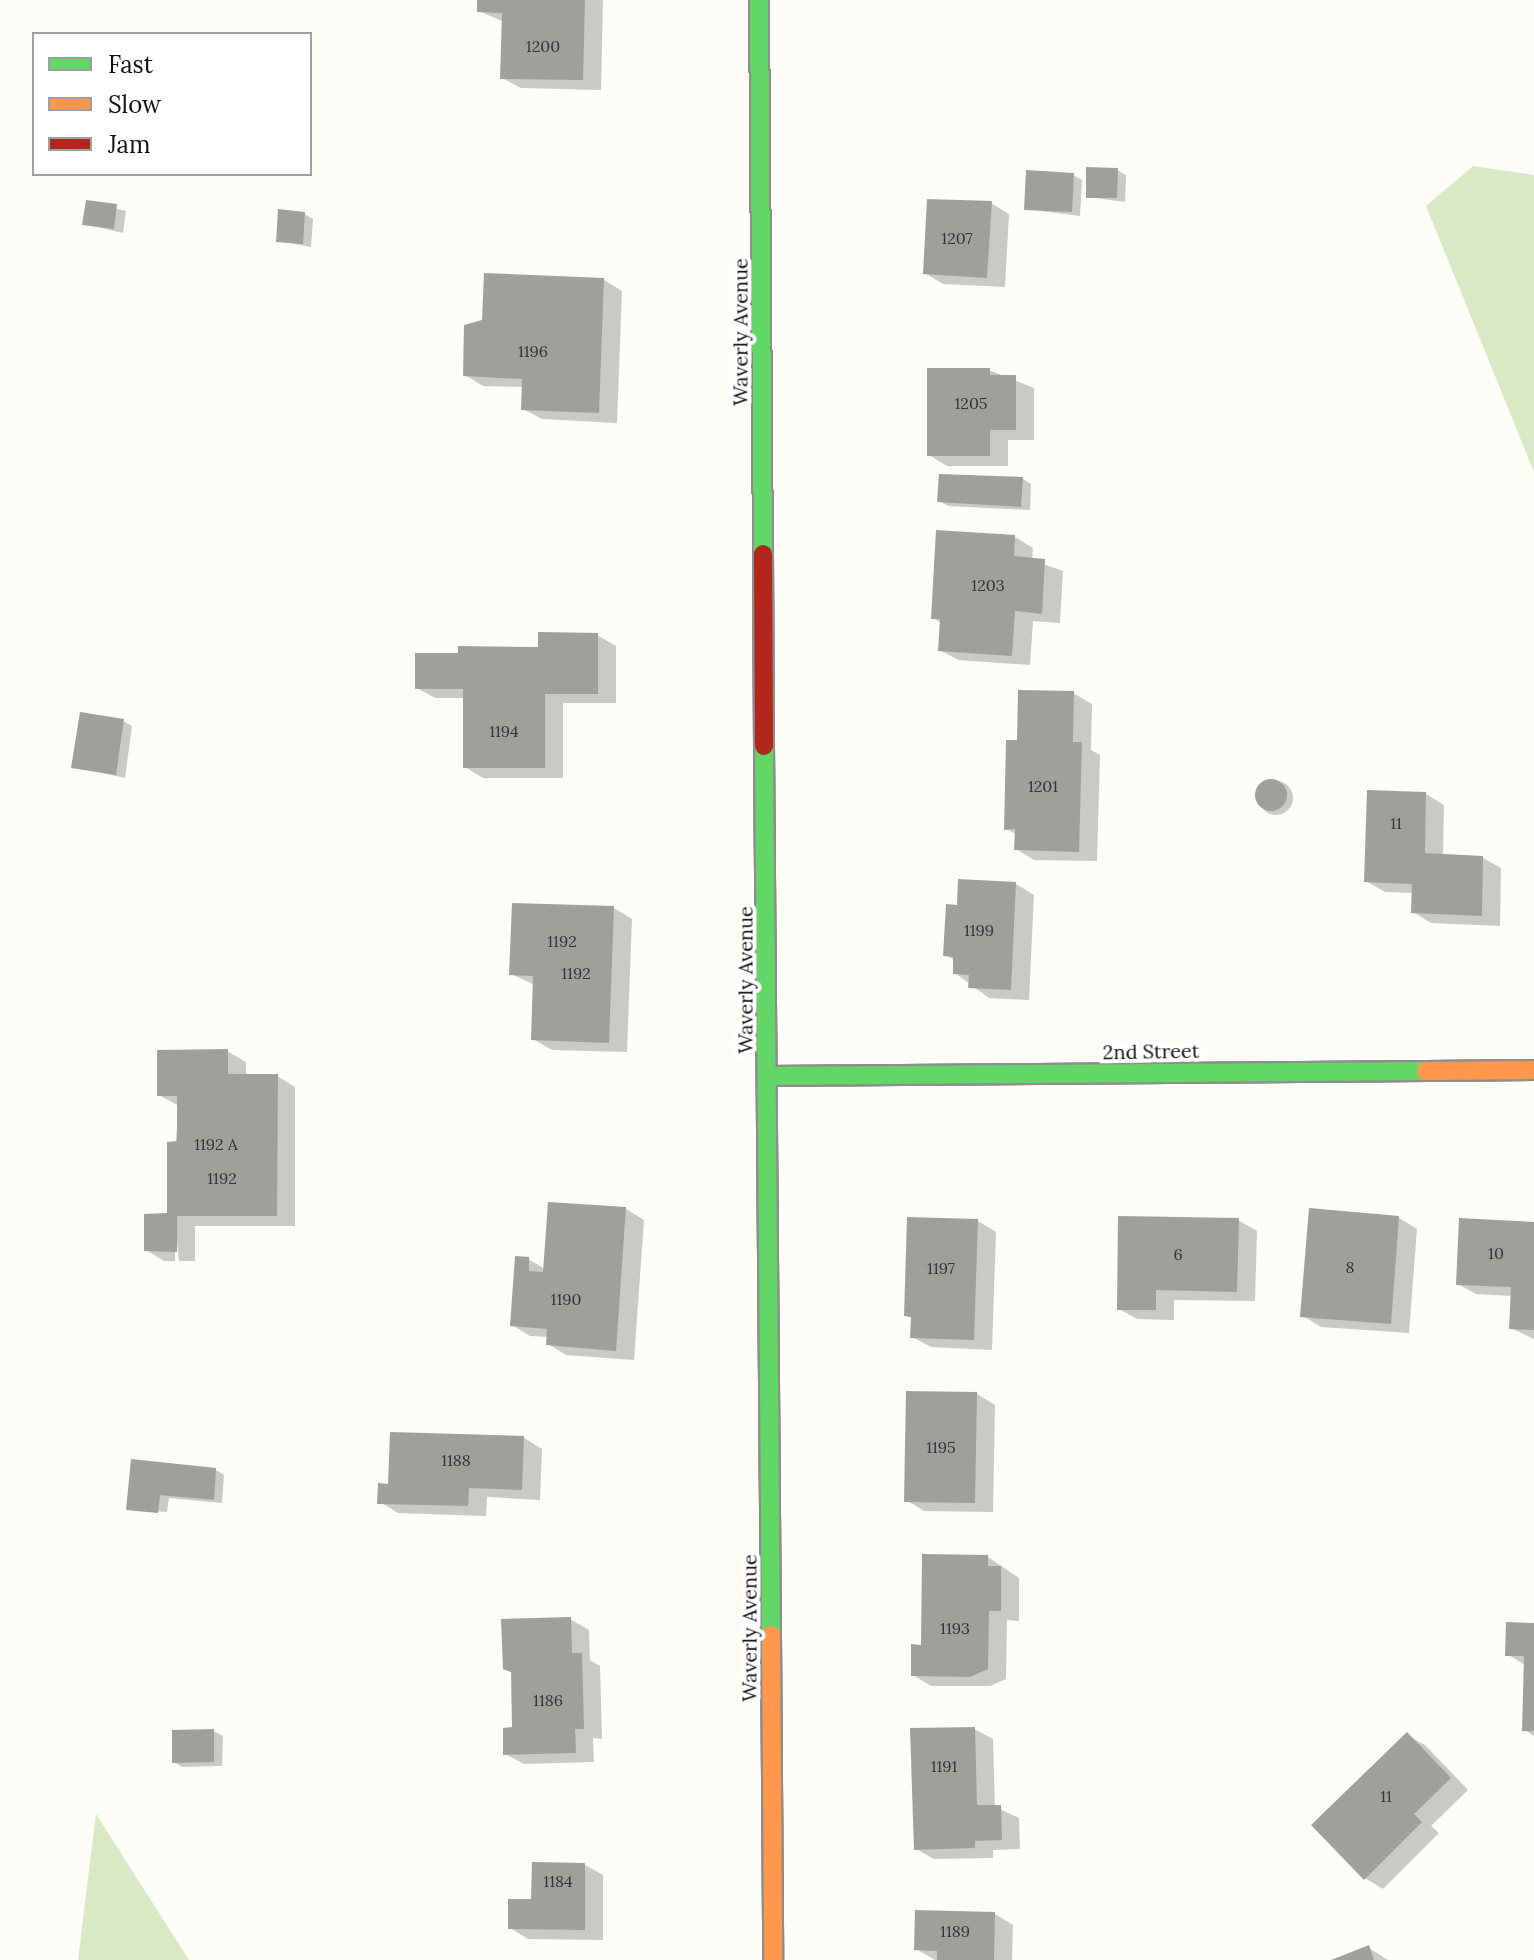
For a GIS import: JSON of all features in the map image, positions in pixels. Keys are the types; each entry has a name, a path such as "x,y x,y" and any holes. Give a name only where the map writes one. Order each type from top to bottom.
{"street":[{"name":"Waverly Avenue","path":"759,0 773,1960"},
{"name":"2nd Street","path":"768,1076 1534,1070"}],"green space":[{"path":"1473,166 1534,175 1534,472 1426,206"},
{"path":"96,1814 189,1960 78,1960"}],"building":[{"path":"477,0 585,0 583,80 500,79 502,13 477,12"},
{"path":"1086,167 1118,168 1117,198 1086,198"},
{"path":"1026,170 1074,173 1072,212 1024,210"},
{"path":"927,199 992,201 987,278 923,274"},
{"path":"86,200 117,204 114,229 82,225"},
{"path":"278,209 305,212 303,244 276,242"},
{"path":"484,273 604,278 599,413 521,410 522,379 463,376 464,325 482,320"},
{"path":"927,368 990,368 990,375 1016,375 1016,430 990,430 990,456 927,456"},
{"path":"939,474 1023,477 1021,507 937,502"},
{"path":"936,530 1015,535 1014,556 1045,559 1042,614 1015,611 1012,656 938,651 940,619 931,619"},
{"path":"538,632 598,633 598,694 545,694 545,768 463,768 463,689 415,689 415,653 458,653 458,646 538,647"},
{"path":"1018,690 1074,691 1073,742 1082,742 1079,852 1014,850 1015,829 1004,830 1006,740 1017,740"},
{"path":"80,712 124,719 116,775 71,768"},
{"path":"1271,779 1282,784 1287,795 1282,806 1271,811 1260,806 1255,795 1260,784"},
{"path":"1367,790 1426,792 1425,853 1483,856 1482,916 1411,913 1412,884 1364,882"},
{"path":"958,879 1016,882 1011,990 968,988 969,975 953,974 953,957 943,956 946,904 957,905"},
{"path":"512,903 614,906 609,1043 531,1040 533,976 509,975"},
{"path":"228,1049 228,1074 278,1074 277,1216 177,1216 177,1252 144,1251 144,1214 167,1213 167,1142 177,1141 177,1096 157,1096 157,1050"},
{"path":"548,1202 626,1207 616,1351 546,1345 547,1329 510,1326 515,1256 529,1257 529,1271 543,1272"},
{"path":"1309,1208 1399,1216 1391,1324 1300,1317"},
{"path":"1118,1216 1239,1218 1237,1292 1156,1290 1156,1310 1117,1310"},
{"path":"907,1217 978,1219 974,1340 910,1338 911,1317 904,1316"},
{"path":"1459,1218 1534,1222 1534,1330 1509,1329 1511,1287 1456,1285"},
{"path":"906,1391 977,1392 975,1503 904,1502"},
{"path":"390,1432 524,1436 522,1490 469,1488 468,1506 377,1504 378,1483 388,1484"},
{"path":"131,1459 216,1468 214,1500 160,1495 158,1513 126,1510"},
{"path":"922,1554 988,1555 988,1566 1001,1566 1001,1611 989,1611 988,1669 970,1677 911,1676 911,1644 921,1645"},
{"path":"571,1617 572,1653 582,1653 584,1729 575,1729 576,1753 503,1755 503,1728 512,1727 511,1672 503,1669 501,1619"},
{"path":"1506,1622 1534,1623 1534,1731 1522,1731 1524,1656 1505,1656"},
{"path":"975,1727 977,1805 1001,1805 1002,1840 975,1841 975,1848 914,1850 910,1728"},
{"path":"214,1729 214,1762 172,1763 172,1730"},
{"path":"1407,1732 1451,1778 1414,1814 1422,1822 1364,1880 1311,1825"},
{"path":"532,1862 585,1863 585,1930 508,1929 508,1899 531,1899"},
{"path":"915,1910 995,1912 994,1960 937,1960 937,1951 914,1950"},
{"path":"1369,1945 1374,1960 1331,1960"}],"traffic: fast":[{"path":"759,0 763,554"},
{"path":"764,746 771,1635"},
{"path":"768,1076 1426,1071"}],"traffic: slow":[{"path":"1426,1071 1534,1070"},
{"path":"771,1635 773,1960"}],"traffic: jam":[{"path":"763,554 764,746"}]}
